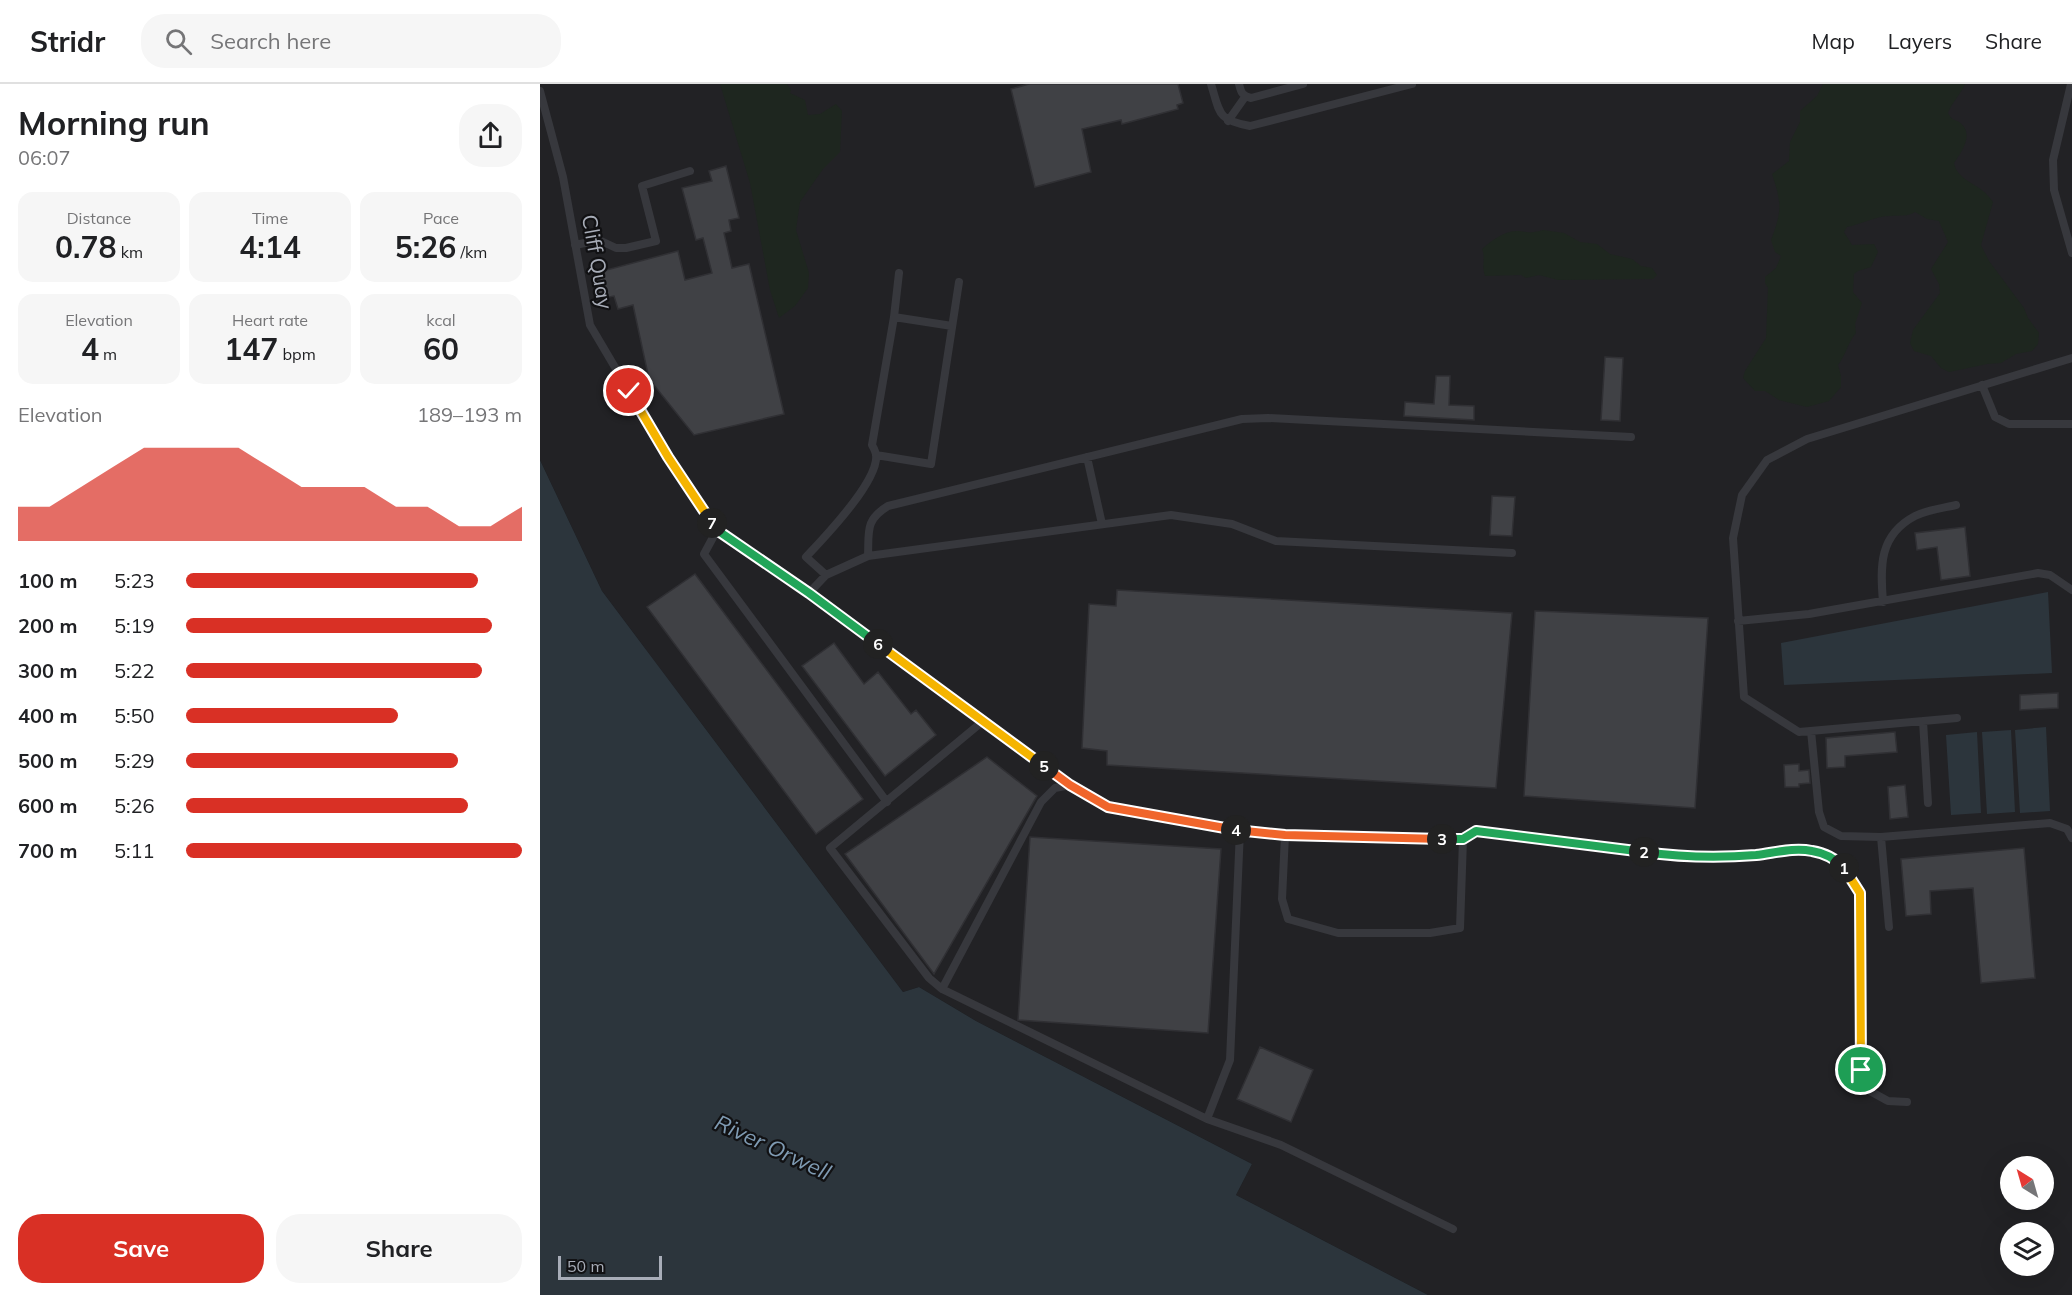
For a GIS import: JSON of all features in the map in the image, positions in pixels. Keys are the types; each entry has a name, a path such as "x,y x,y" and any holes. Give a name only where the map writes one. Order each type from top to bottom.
{"lane":[{"path":"1211,84 1220,115 1228,121 1250,126 1412,84"},
{"path":"1239,84 1245,97 1251,98 1303,84"},
{"path":"2071,84 2053,160 2054,190 2072,253"},
{"name":"Cliff Quay","path":"540,91 563,177 590,325 668,457 717,530 809,593 1070,785 1108,807 1240,830 1285,835 1463,839 1476,831 1672,855 1754,855 1812,850 1837,860 1851,875 1860,893 1861,1070 1868,1090 1888,1101 1906,1102"},
{"path":"1228,121 1245,97"},
{"path":"576,244 599,240 616,248 626,248 656,241 642,186 690,171"},
{"path":"826,575 806,557 835,526 868,481 876,456 872,445 894,317 899,273"},
{"path":"876,456 931,464 959,282"},
{"path":"894,317 952,326"},
{"path":"1957,718 1799,732 1744,696 1733,538 1742,495 1767,460 1807,439 2072,358"},
{"path":"1982,385 1995,417 2009,424 2072,424"},
{"path":"868,556 870,522 876,513 888,506 1242,419 1268,418 1631,437"},
{"path":"1087,457 1102,524"},
{"path":"1882,602 1880,573 1885,547 1895,530 1916,516 1956,505"},
{"path":"809,593 826,575 848,563 868,556 1171,515 1232,524 1276,540 1512,553"},
{"path":"717,530 704,554 887,802"},
{"path":"1738,621 1809,614 2038,573 2050,575 2072,590"},
{"path":"1923,721 1928,803"},
{"path":"982,722 830,848 929,978 942,989 1208,1119 1281,1145 1454,1229"},
{"path":"1811,730 1819,812 1824,826 1841,836 1881,837 2050,823 2067,829 2072,838"},
{"path":"942,989 1041,802 1055,788 1070,785"},
{"path":"1208,1119 1230,1060 1240,830"},
{"path":"1285,835 1282,899 1288,919 1338,933 1430,933 1460,928 1463,839"},
{"path":"1881,837 1889,927"}],"shaded area":[{"path":"540,84 2072,84 2072,1295 1428,1295 1236,1195 1252,1164 976,1021 919,987 903,992 602,591 540,460"},
{"path":"720,84 787,84 791,90 790,93 805,100 808,115 820,114 836,104 842,111 840,152 823,169 800,202 796,230 809,273 808,288 795,306 779,318 770,290 750,183"},
{"path":"1823,84 1965,84 1948,113 1951,118 1964,126 1967,137 1954,163 1962,176 1984,192 1993,202 1981,245 1989,261 2024,308 2039,333 2038,344 2032,351 2016,354 2001,363 1949,372 1941,368 1931,356 1914,351 1910,343 1913,330 1940,293 1939,284 1931,269 1948,242 1939,221 1927,219 1915,212 1874,219 1847,227 1844,232 1852,245 1874,244 1878,252 1871,267 1854,274 1853,292 1862,303 1855,324 1856,333 1838,365 1841,387 1829,401 1807,407 1779,400 1765,391 1755,391 1743,378 1766,338 1768,288 1765,277 1776,268 1781,256 1775,252 1771,240 1779,214 1778,193 1772,174 1789,161 1790,142 1800,122 1800,111 1817,96"},
{"path":"1543,230 1564,233 1580,242 1597,244 1610,254 1632,259 1641,266 1652,268 1657,275 1653,279 1558,280 1539,275 1526,278 1521,275 1485,276 1482,249 1508,232"}],"water":[{"name":"River Orwell","path":"540,460 602,591 903,992 919,987 976,1021 1252,1164 1236,1195 1428,1295 540,1295"},
{"path":"2048,592 2052,673 1784,685 1781,643"},
{"path":"2046,727 2050,811 2020,813 2015,730"},
{"path":"2011,730 2015,812 1987,814 1982,732"},
{"path":"1977,732 1981,813 1951,815 1946,735"}],"building":[{"path":"1029,84 1178,84 1183,103 1177,105 1178,109 1122,124 1121,120 1082,129 1091,172 1035,187 1011,89"},
{"path":"726,166 739,218 729,220 731,231 724,233 732,268 749,264 784,414 694,435 649,379 633,305 618,309 614,296 598,299 593,281 600,280 599,272 678,251 685,280 712,273 703,238 696,240 682,188 712,181 709,171"},
{"path":"1605,357 1623,358 1620,421 1601,420"},
{"path":"1436,376 1450,376 1449,405 1474,406 1474,420 1404,416 1405,402 1434,404"},
{"path":"1492,496 1515,497 1512,536 1490,535"},
{"path":"1965,527 1970,576 1941,580 1937,547 1917,550 1915,533"},
{"path":"695,574 863,799 816,834 647,607"},
{"path":"1117,590 1512,613 1496,788 1107,765 1107,751 1082,748 1089,604 1116,606"},
{"path":"1535,611 1708,618 1695,808 1524,796"},
{"path":"834,643 864,684 878,672 911,714 916,710 936,735 885,776 802,666"},
{"path":"2058,693 2058,708 2020,710 2020,695"},
{"path":"1895,732 1897,752 1845,756 1845,767 1827,768 1826,738"},
{"path":"987,757 1037,796 934,974 845,854"},
{"path":"1799,764 1799,771 1809,770 1810,783 1799,784 1799,787 1785,787 1784,765"},
{"path":"1905,785 1908,817 1890,819 1888,787"},
{"path":"1030,837 1221,849 1208,1033 1018,1020"},
{"path":"2024,848 2035,978 1981,983 1973,888 1930,891 1931,914 1906,916 1901,859"},
{"path":"1260,1047 1313,1070 1291,1122 1237,1099"}],"route":[{"path":"629,391 668,457 717,530 809,593 1070,785 1108,807 1240,830 1285,835 1463,839 1476,831 1672,855 1754,855 1812,850 1837,860 1851,875 1860,893 1861,1070"}]}
